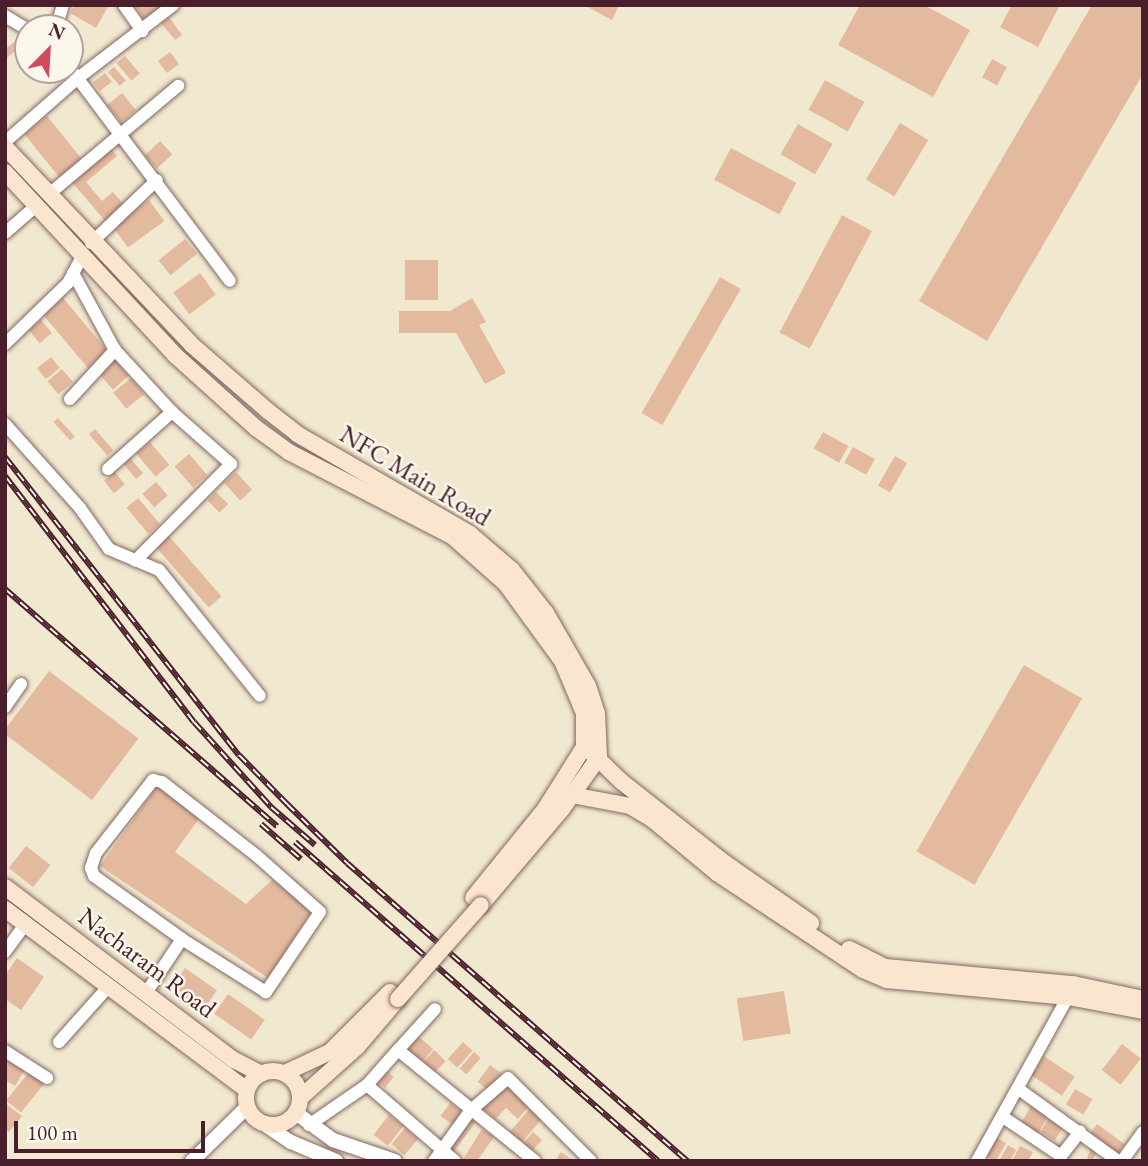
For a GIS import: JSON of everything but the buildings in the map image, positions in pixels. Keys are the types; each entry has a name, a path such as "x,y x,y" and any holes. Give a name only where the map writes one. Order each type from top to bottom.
{"main road":[{"name":"NFC Main Road","path":"5,144 91,243 192,345 287,426 443,516 512,570 546,613 588,686 597,714 599,757"},
{"name":"NFC Main Road","path":"5,172 176,356 256,428 289,452 452,536 485,563 535,621 562,661 584,713 584,747"},
{"path":"565,794 584,747 599,757 622,782 725,863 856,954 885,967 1073,984 1143,999"},
{"path":"394,995 330,1052 285,1073 261,1074 246,1089 246,1108 267,1126 286,1123 298,1106 357,1047 394,995 477,902 565,794 599,757"},
{"path":"565,794 606,800 652,819 717,873 863,970 909,985 1068,997 1143,1011"},
{"name":"Nacharam Road","path":"5,887 146,999 246,1089"},
{"name":"Nacharam Road","path":"5,909 110,986 146,999 234,1060 261,1074"},
{"path":"285,1073 296,1083 298,1106"}],"street":[{"path":"124,5 142,31"},
{"path":"84,67 142,31 173,5"},
{"path":"5,144 63,84"},
{"path":"82,84 158,180 230,281"},
{"path":"48,195 178,86"},
{"path":"91,243 158,180"},
{"path":"5,233 35,207"},
{"path":"5,344 74,273 82,257"},
{"path":"74,273 115,350 172,412 231,464 135,561"},
{"path":"70,399 115,350"},
{"path":"108,470 172,412"},
{"path":"5,424 80,508 109,549 159,570 260,696"},
{"path":"5,707 22,684"},
{"path":"153,780 162,782 257,856 320,912 266,992 182,939 92,873 96,853 153,780"},
{"path":"5,952 26,923"},
{"path":"146,999 182,939"},
{"path":"59,1042 110,986"},
{"path":"977,1161 1020,1090 1068,997"},
{"path":"309,1125 367,1085 435,1009"},
{"path":"398,1050 535,1161"},
{"path":"5,1051 47,1078"},
{"path":"434,1161 440,1147 470,1111 503,1080 513,1079 591,1161"},
{"path":"367,1085 455,1161"},
{"path":"1020,1090 1120,1161 1141,1139"},
{"path":"298,1106 309,1125 333,1140 395,1161"},
{"path":"192,1161 246,1108"},
{"path":"1003,1116 1062,1157 1080,1132"},
{"path":"267,1126 291,1142 336,1161"}],"railway":[{"path":"5,457 239,755 347,863 688,1161"},
{"path":"5,476 194,722 271,807 315,845"},
{"path":"5,589 277,826"},
{"path":"261,824 301,859"},
{"path":"295,842 658,1161"}]}
